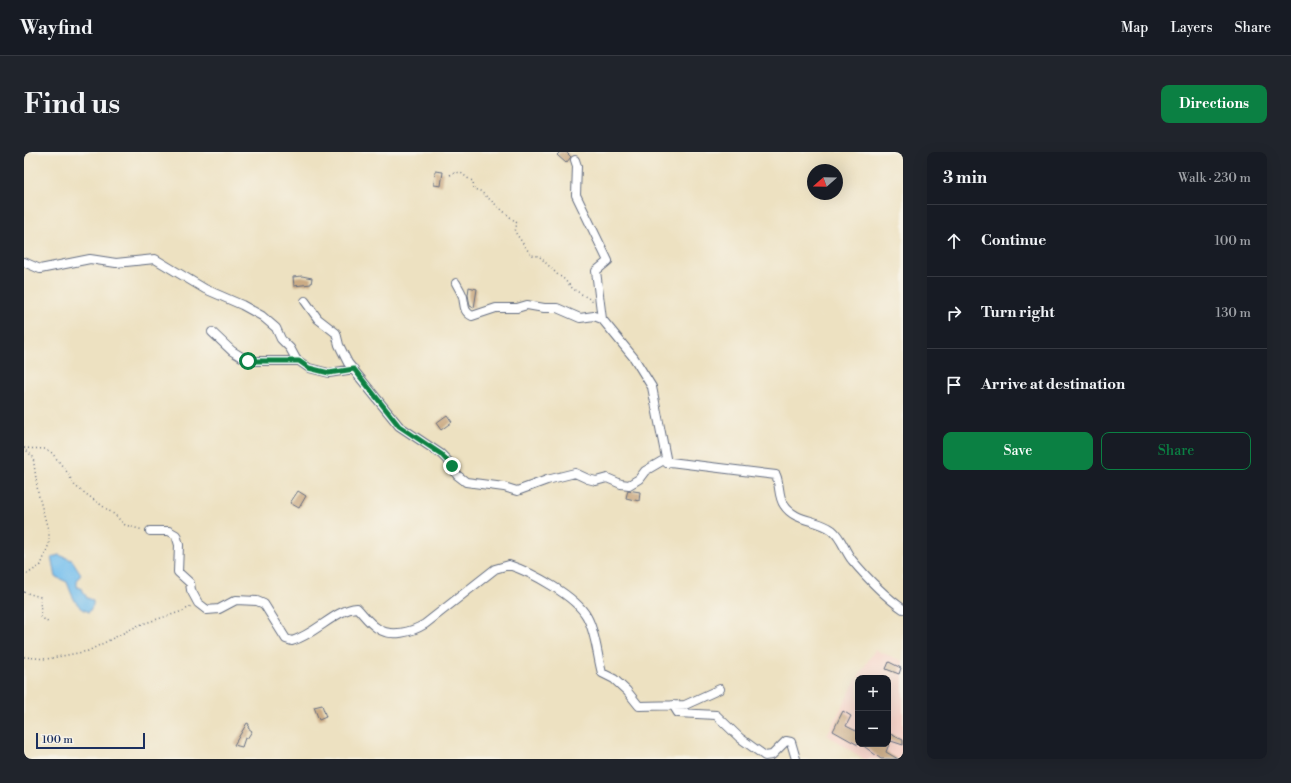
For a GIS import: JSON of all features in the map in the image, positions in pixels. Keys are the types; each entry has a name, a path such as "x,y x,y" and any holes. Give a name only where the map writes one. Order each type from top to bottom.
{"street":[{"path":"575,160 577,166 576,195 608,261 596,271 602,319 637,364 652,387 667,463"},
{"path":"24,262 40,268 90,259 116,263 155,259 205,289 242,305 262,316 276,328 281,339 290,348 299,361 309,368 329,373 354,369"},
{"path":"456,283 463,298 463,305 466,313 472,316 496,308 517,308 527,305 544,308 557,308 580,318 594,316 602,319"},
{"path":"305,301 318,319 336,333 342,352 399,426 441,454 452,466 457,475 466,482 504,487 517,491 546,480 575,473 588,479 596,480 607,478 621,484 629,485 639,479 645,471 654,464 662,461 667,463 776,475 783,504 800,518 822,524 833,531 852,560 876,588 903,609"},
{"path":"212,332 232,351 248,361 299,361"},
{"path":"150,531 169,531 176,535 179,545 178,572 190,583 191,590 198,603 207,610 219,609 236,600 257,601 264,604 286,640 292,641 318,630 348,608 357,608 378,629 390,633 414,631 495,569 509,565 547,583 568,596 576,603 587,616 602,673 614,679 627,690 639,706 685,705 720,689"},
{"path":"673,705 678,713 716,715 740,738 765,756 772,756 786,741 791,742 796,759"}],"path":[{"path":"450,175 460,172 473,181 474,189 480,191 517,223 515,232 531,255 539,256 573,289 597,304 600,304"},
{"path":"24,448 45,449 52,453 68,472 75,486 115,515 125,525 150,531"},
{"path":"24,448 33,457 38,493 49,533 49,544 40,565 24,576"},
{"path":"24,592 40,597 41,617 49,623"},
{"path":"24,657 46,659 88,651 139,625 183,611 198,603"}],"shaded area":[{"path":"875,650 903,661 903,759 864,759 827,735 855,682 855,747 891,747 891,675 859,675"}],"water":[{"path":"59,555 72,560 81,574 77,581 77,587 82,589 87,598 93,600 93,605 89,612 77,604 72,596 67,582 56,577 52,557"}],"building":[{"path":"560,152 566,152 571,157 566,163 557,155"},
{"path":"435,171 443,172 441,186 434,185"},
{"path":"302,276 312,278 311,284 294,286 293,277"},
{"path":"469,287 477,289 474,308 470,306 468,295"},
{"path":"447,415 452,422 441,430 436,423"},
{"path":"628,490 640,492 639,501 626,498"},
{"path":"298,491 306,496 299,508 290,503"},
{"path":"889,662 901,668 899,674 886,669"},
{"path":"322,705 326,717 319,720 314,707"},
{"path":"843,711 851,716 846,726 855,730 855,743 833,731"},
{"path":"247,723 249,724 248,728 252,731 247,739 245,738 242,747 234,745"},
{"path":"891,734 903,740 903,745 891,741"},
{"path":"865,747 888,747 886,752 898,759 881,759"}],"route":[{"path":"248,361 299,361 309,368 329,373 354,369 399,426 441,454 452,466"}]}
